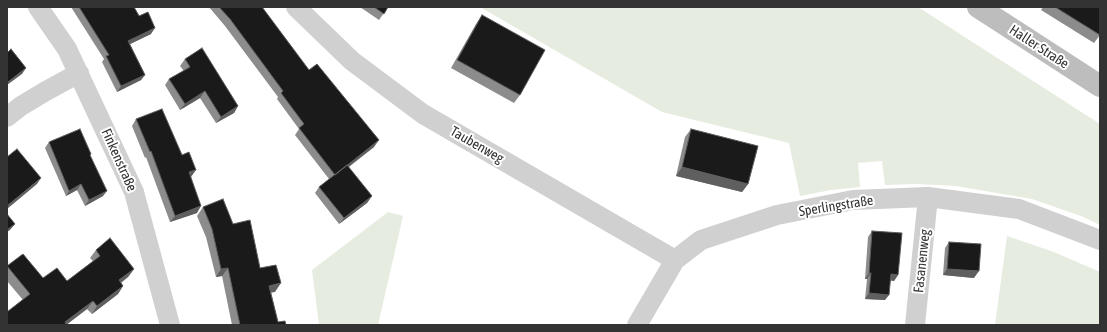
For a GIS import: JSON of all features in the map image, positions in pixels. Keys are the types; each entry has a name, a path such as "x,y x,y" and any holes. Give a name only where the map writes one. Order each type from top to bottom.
{"main road":[{"name":"Haller Straße","path":"978,7 1100,86"}],"street":[{"name":"Finkenstraße","path":"38,7 67,49 134,192 170,325"},
{"name":"Taubenweg","path":"296,7 352,61 422,114 675,260"},
{"path":"7,118 21,106 79,73"},
{"name":"Sperlingstraße","path":"637,325 675,260 701,240 777,215 852,200 928,197 1019,209 1100,240"},
{"name":"Fasanenweg","path":"915,325 928,197"}],"shaded area":[{"path":"480,7 918,7 1100,124 1100,225 1081,216 1032,199 956,186 916,184 885,185 882,161 858,163 860,187 831,190 800,196 789,143 662,112"},
{"path":"388,212 403,216 378,325 319,325 312,270"},
{"path":"1007,236 1054,252 1100,272 1100,325 995,325"}],"building":[{"path":"79,7 134,7 139,16 148,12 155,28 128,41 145,75 121,86 106,56 109,55"},
{"path":"219,7 262,7 309,70 317,64 379,140 335,175 299,128 304,124 281,93 283,91 230,19"},
{"path":"374,7 388,7 384,14"},
{"path":"1055,7 1100,7 1100,35"},
{"path":"482,15 545,50 520,95 457,60"},
{"path":"202,48 238,106 221,117 205,91 185,104 169,79 190,67 185,59"},
{"path":"11,49 26,68 8,82 7,51 8,52"},
{"path":"162,109 182,155 189,152 196,170 189,172 201,206 175,216 151,151 150,152 136,119"},
{"path":"80,129 91,154 90,155 107,191 89,200 81,184 69,191 49,142"},
{"path":"691,129 758,146 748,184 682,167"},
{"path":"17,149 41,178 7,206 7,157"},
{"path":"347,165 372,196 344,218 319,187"},
{"path":"223,199 233,224 250,220 260,268 276,265 281,283 269,286 278,322 285,321 286,325 240,325 228,268 221,269 212,229 203,207"},
{"path":"7,214 15,224 7,230"},
{"path":"872,231 902,233 898,275 891,274 889,295 869,293"},
{"path":"110,238 134,269 119,280 123,286 97,306 93,301 65,322 66,324 64,325 9,325 7,323 7,312 30,294 7,266 23,254 43,278 57,268 67,281 100,256 96,250"},
{"path":"949,242 981,244 979,271 947,269"}]}
